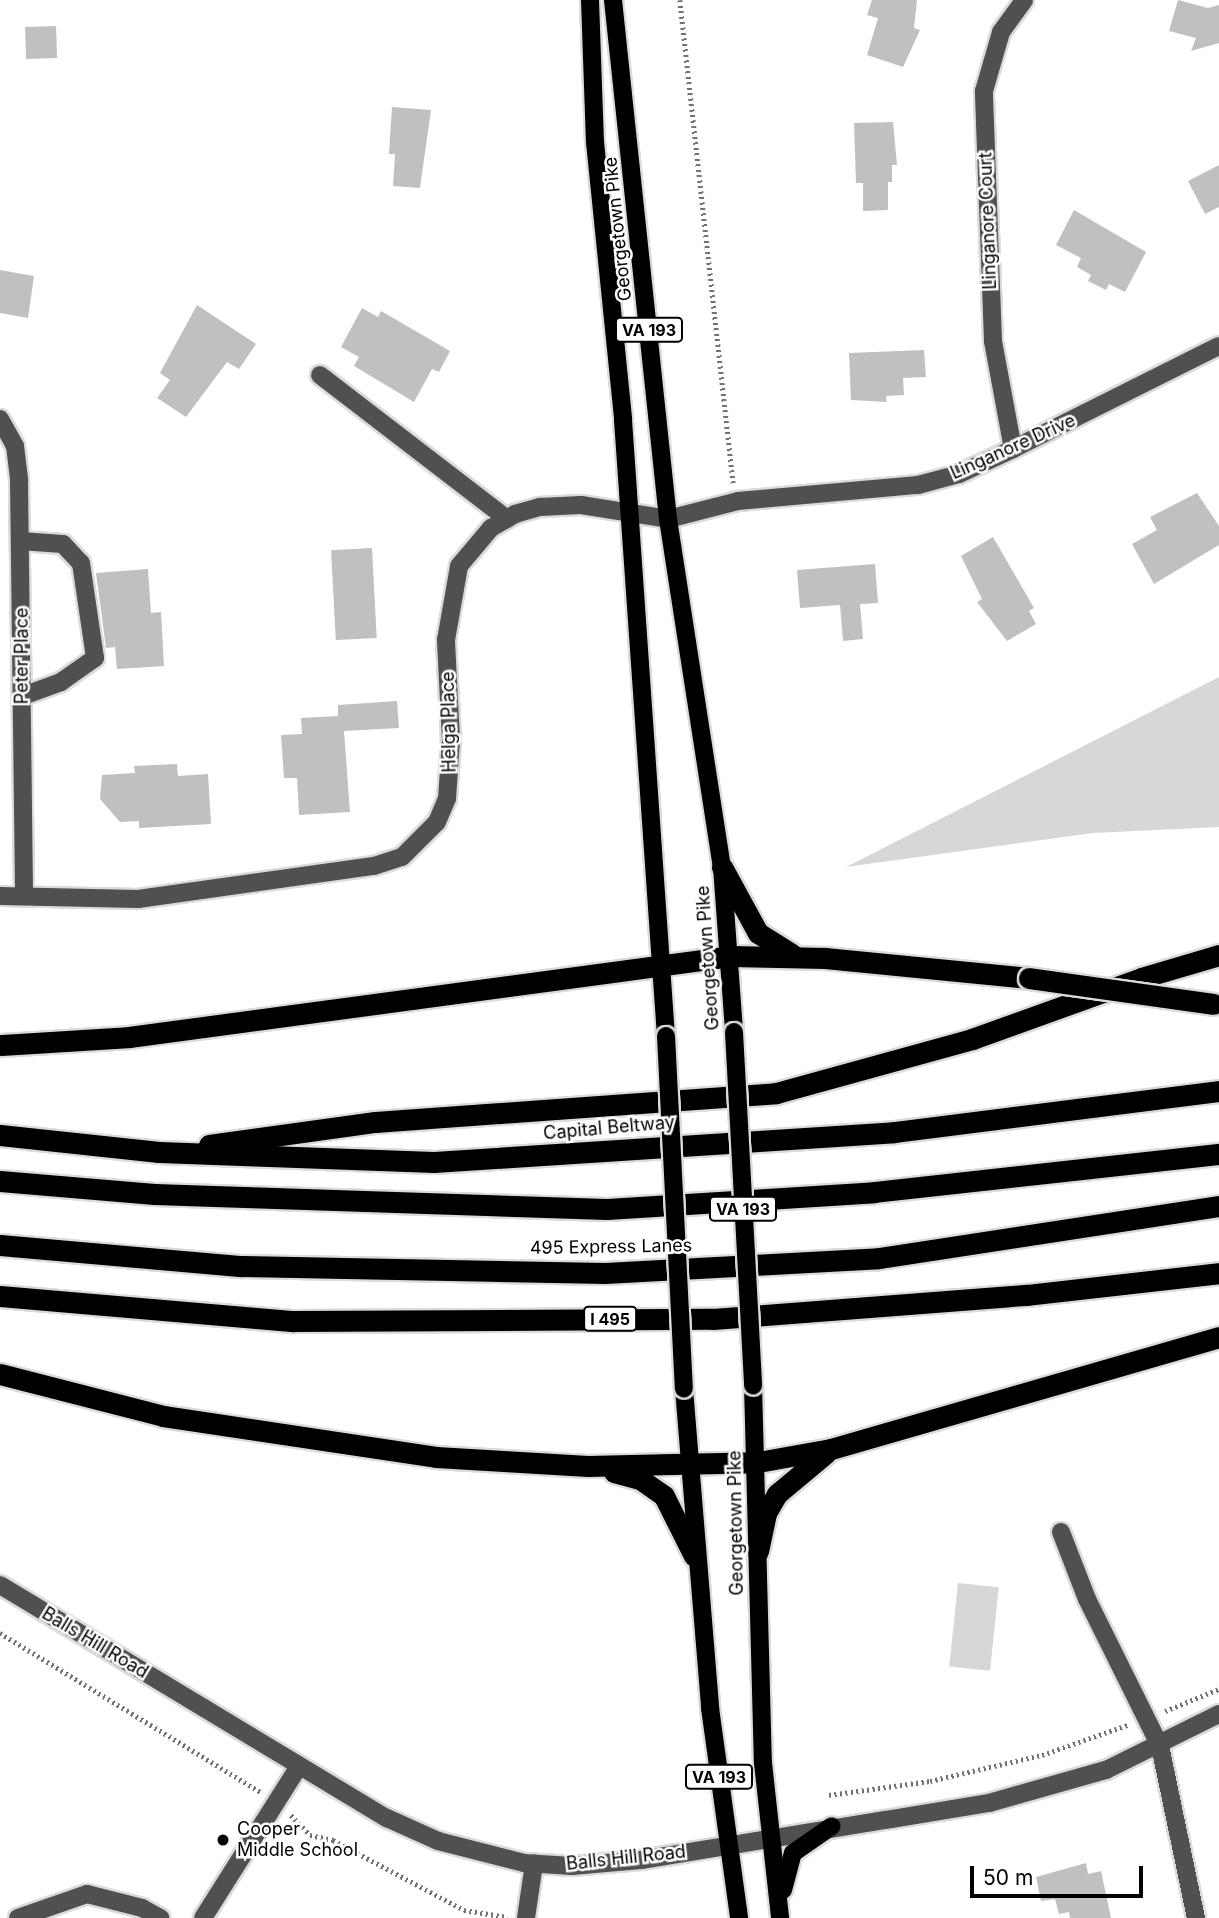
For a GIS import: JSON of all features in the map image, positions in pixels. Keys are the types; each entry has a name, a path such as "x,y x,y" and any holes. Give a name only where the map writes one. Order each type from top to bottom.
{"highway":[{"path":"722,867 758,933 777,949 801,957"},
{"path":"159,1152 375,1122 776,1093 960,1043 1219,955"},
{"path":"0,1045 129,1037 730,956 801,957 1029,978 1216,1005"},
{"name":"Capital Beltway","path":"0,1135 159,1152 434,1162 907,1131 1219,1091"},
{"path":"0,1181 154,1194 607,1209 874,1192 1219,1153"},
{"name":"495 Express Lanes","path":"0,1245 242,1266 605,1273 878,1258 1219,1206"},
{"name":"I 495","path":"0,1296 294,1321 713,1319 1027,1295 1219,1273"},
{"path":"0,1374 163,1416 310,1441 463,1460 589,1466 758,1462 831,1449 1219,1337"},
{"path":"758,1551 766,1513 777,1494 831,1449"},
{"path":"589,1466 640,1479 664,1496 694,1556"}],"main road":[{"name":"Georgetown Pike","path":"590,0 596,142 623,420 666,1036 694,1556 710,1708 739,1918"},
{"name":"Georgetown Pike","path":"613,0 668,519 722,867 730,956 758,1462 761,1724 780,1918"},
{"path":"780,1918 785,1870 793,1853 832,1826"}],"street":[{"name":"Linganore Court","path":"1013,449 993,341 984,91 1001,32 1024,0"},
{"name":"Linganore Drive","path":"668,519 734,502 918,485 959,474 1219,346"},
{"path":"320,375 506,519"},
{"name":"Peter Place","path":"0,419 15,446 20,541 24,896"},
{"name":"Helga Place","path":"0,896 138,899 213,891 374,866 402,857 422,842 437,822 451,775 446,640 459,566 473,545 506,519 559,506 668,519"},
{"path":"20,541 64,544 80,563 95,658 61,682 23,696"},
{"path":"1061,1532 1087,1599 1160,1746 1196,1918"},
{"name":"Balls Hill Road","path":"0,1585 387,1818 438,1841 534,1864 613,1863 989,1803 1050,1790 1160,1746 1219,1714"},
{"path":"203,1918 299,1766"},
{"path":"526,1918 534,1864"},
{"path":"20,1918 87,1894 142,1908 160,1918"}],"path":[{"path":"680,0 734,502"},
{"path":"0,1633 276,1803 310,1835 333,1840 464,1910 512,1918"},
{"path":"829,1795 930,1781 1042,1755 1219,1689"}],"shaded area":[{"path":"1219,677 1219,827 1093,833 846,867"},
{"path":"958,1583 999,1587 990,1671 949,1667"}],"building":[{"path":"872,0 917,0 914,28 920,30 903,67 867,55 878,18 867,15"},
{"path":"1178,0 1208,8 1219,5 1219,43 1191,51 1196,38 1169,31"},
{"path":"56,26 57,58 26,59 25,27"},
{"path":"392,107 431,110 420,188 393,186 395,154 389,154"},
{"path":"893,122 897,165 892,165 892,182 888,182 888,210 863,211 863,183 856,183 854,123"},
{"path":"1219,165 1219,207 1205,214 1188,181"},
{"path":"1074,210 1146,252 1125,292 1109,284 1106,290 1088,281 1091,275 1077,267 1081,258 1056,245"},
{"path":"0,270 34,276 28,318 0,313"},
{"path":"197,305 256,344 239,369 227,362 186,417 157,398 170,380 160,373"},
{"path":"362,308 378,317 381,311 450,351 439,372 432,369 414,402 354,366 359,357 341,347"},
{"path":"924,350 926,377 903,378 904,395 886,396 887,402 851,400 849,353"},
{"path":"1197,493 1219,526 1219,545 1154,584 1132,544 1157,530 1150,517"},
{"path":"993,537 1034,608 1029,611 1036,624 1007,641 977,602 982,599 961,556"},
{"path":"372,548 377,638 336,640 331,550"},
{"path":"875,564 878,603 860,604 863,639 843,641 840,605 800,608 797,570"},
{"path":"148,569 151,613 161,612 164,666 117,669 115,647 106,648 96,573"},
{"path":"397,701 399,728 344,731 350,812 299,815 297,778 284,778 281,735 302,734 301,718 338,716 338,705"},
{"path":"177,764 178,776 208,774 211,824 139,828 139,821 120,822 100,799 102,775 135,773 134,766"},
{"path":"1086,1863 1088,1874 1101,1871 1111,1918 1070,1918 1069,1912 1059,1914 1055,1899 1041,1901 1036,1877"}],"place":[{"name":"Cooper Middle School","path":"223,1840"}]}
